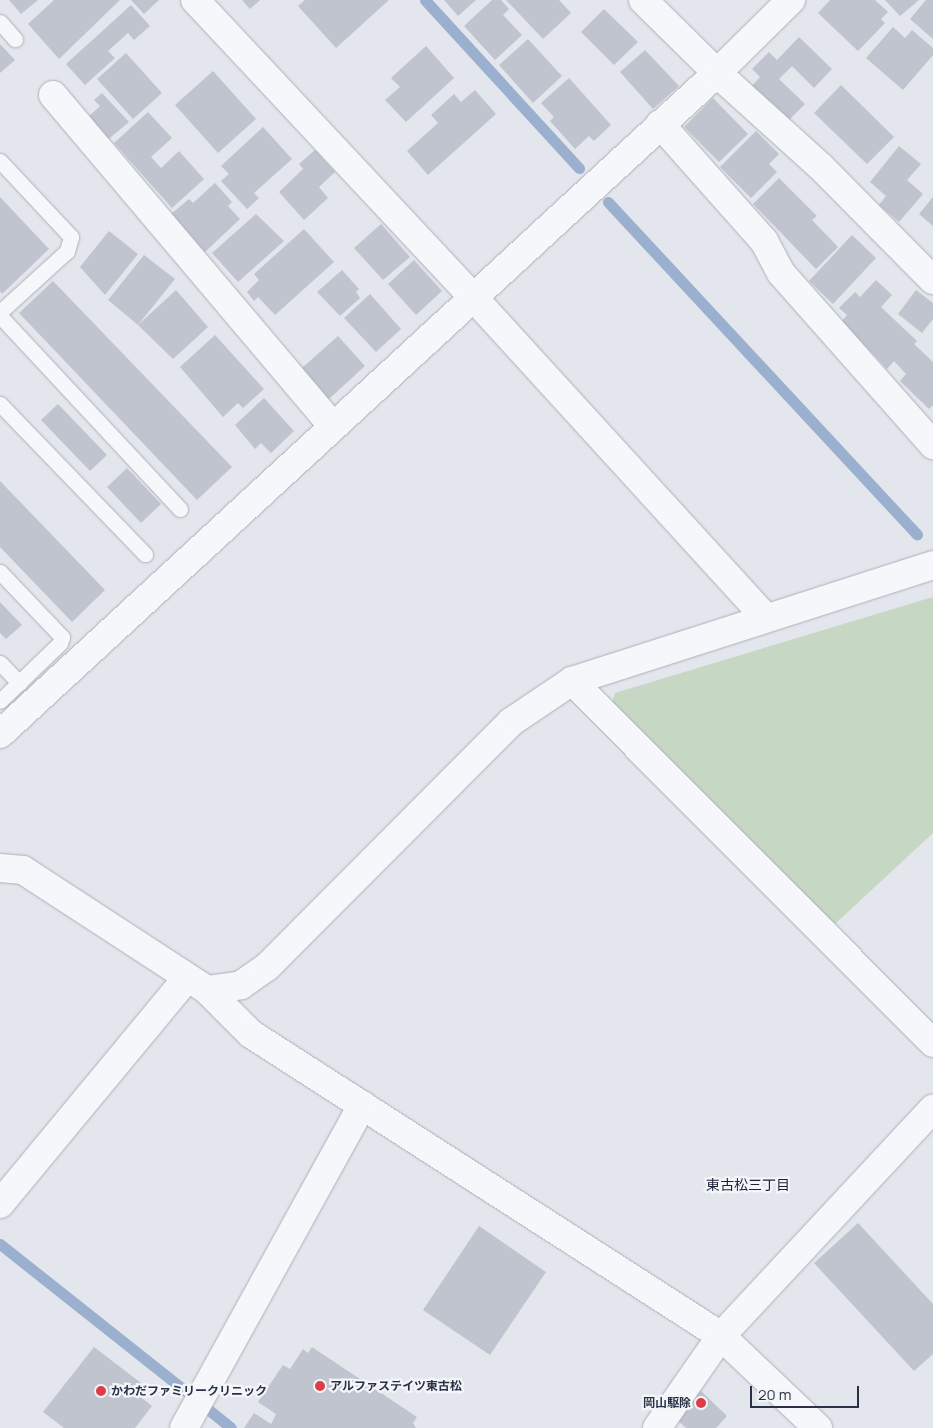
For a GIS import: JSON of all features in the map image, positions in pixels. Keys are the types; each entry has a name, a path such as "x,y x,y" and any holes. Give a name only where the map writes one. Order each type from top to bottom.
{"street":[{"path":"195,0 472,296 765,617"},
{"path":"643,0 717,73 821,167 933,280"},
{"path":"0,734 472,296 717,73 791,0"},
{"path":"53,95 333,426"},
{"path":"660,124 764,241 781,273 933,445"},
{"path":"0,1204 197,984 241,985 267,967 511,722 572,681 765,617 933,565"},
{"path":"572,681 933,1043"},
{"path":"0,867 23,870 197,984 251,1034 721,1336 818,1428"},
{"path":"184,1428 362,1105"},
{"path":"657,1428 721,1336 933,1109"}],"lane":[{"path":"0,22 15,39"},
{"path":"0,161 71,237 67,251 0,312"},
{"path":"0,316 180,509"},
{"path":"0,404 145,554"},
{"path":"0,572 62,638 60,643 0,701"},
{"path":"0,663 19,683"}],"green space":[{"path":"933,597 933,833 835,924 612,703 615,693"}],"building":[{"path":"9,0 38,0 21,14"},
{"path":"54,0 120,0 59,59 28,24"},
{"path":"131,0 159,0 144,14"},
{"path":"242,0 260,0 250,9"},
{"path":"305,0 389,0 336,48 298,6"},
{"path":"444,0 476,0 458,16"},
{"path":"492,0 501,0 509,9 503,15 522,35 495,60 464,26"},
{"path":"506,0 559,0 571,13 543,39"},
{"path":"830,0 875,0 888,12 881,19 885,23 858,51 818,13"},
{"path":"885,0 919,0 900,16"},
{"path":"926,0 933,0 933,39 910,19"},
{"path":"131,5 150,26 134,40 128,33 108,51 115,58 85,85 66,64"},
{"path":"604,9 638,42 614,65 581,32"},
{"path":"893,27 905,38 912,30 933,48 933,55 903,90 866,58"},
{"path":"799,37 832,69 814,88 792,66 779,79 805,104 785,124 749,89 760,77 752,69 769,52 777,60"},
{"path":"528,39 562,76 533,103 499,65"},
{"path":"0,44 15,60 0,73"},
{"path":"426,46 454,78 406,122 385,100 400,87 391,78"},
{"path":"645,50 679,86 653,109 620,72"},
{"path":"126,53 162,93 133,119 97,79"},
{"path":"213,71 256,119 218,153 175,105"},
{"path":"569,78 611,125 594,141 589,136 575,149 550,121 554,117 541,103"},
{"path":"841,85 894,137 867,164 814,113"},
{"path":"475,90 496,114 428,175 407,151 438,123 431,115 454,94 461,102"},
{"path":"102,93 129,122 105,142 85,120 100,106 94,100"},
{"path":"713,98 748,134 719,162 684,127"},
{"path":"148,112 172,138 151,157 161,168 179,151 204,179 172,208 114,143"},
{"path":"263,127 292,159 254,193 259,198 247,209 221,181 229,174 221,166"},
{"path":"756,131 779,154 769,164 777,172 751,198 720,167"},
{"path":"899,146 921,164 907,180 923,194 899,222 879,205 886,196 870,182"},
{"path":"315,150 335,172 319,187 328,198 304,220 279,192 303,169 299,164"},
{"path":"779,178 817,216 812,220 838,247 816,269 753,204"},
{"path":"215,183 232,202 228,206 240,219 205,252 171,214 189,199 193,203"},
{"path":"0,197 49,249 2,294 0,291"},
{"path":"933,197 933,226 919,214"},
{"path":"256,214 284,241 238,282 212,253"},
{"path":"381,224 410,257 383,280 354,248"},
{"path":"304,229 334,262 275,315 258,297 254,301 247,292 259,280 254,274"},
{"path":"109,231 138,254 105,295 80,267"},
{"path":"852,235 876,258 833,304 809,281"},
{"path":"144,255 175,279 138,325 108,300"},
{"path":"414,260 442,291 416,315 388,284"},
{"path":"342,270 359,289 356,292 360,298 340,316 317,292"},
{"path":"876,280 892,295 881,307 917,341 914,344 933,362 933,405 929,409 900,381 906,374 894,361 887,369 842,321 847,315 839,308 855,292 860,297"},
{"path":"53,281 232,467 197,500 19,313"},
{"path":"176,290 208,327 173,359 138,325"},
{"path":"916,290 933,303 933,319 922,333 898,314"},
{"path":"370,294 401,329 376,352 344,318"},
{"path":"215,335 264,389 243,408 238,403 223,417 180,367"},
{"path":"338,336 365,366 329,399 302,368"},
{"path":"264,398 294,431 271,453 261,443 255,449 235,425"},
{"path":"58,404 107,455 90,471 41,420"},
{"path":"127,468 161,504 141,523 107,487"},
{"path":"0,481 105,590 72,622 0,547"},
{"path":"0,602 22,625 6,639 0,633"},
{"path":"858,1223 933,1304 933,1354 914,1371 814,1263"},
{"path":"479,1226 546,1272 490,1355 423,1310"},
{"name":"かわだファミリークリニック","path":"94,1347 145,1386 138,1395 152,1406 135,1428 64,1428 43,1412"},
{"name":"アルファステイツ東古松","path":"312,1347 417,1417 413,1423 416,1428 244,1428 254,1413 271,1424 276,1414 258,1402 283,1365 290,1369 303,1349 308,1353"},
{"name":"岡山駆除","path":"700,1390 727,1416 716,1428 686,1428 675,1418"}],"waterway":[{"path":"425,0 579,168"},
{"path":"608,202 917,534"},
{"path":"0,1244 189,1394"},
{"path":"209,1410 231,1428"}],"place":[{"name":"アルファステイツ東古松","path":"320,1386"},
{"name":"かわだファミリークリニック","path":"101,1391"},
{"name":"岡山駆除","path":"701,1403"}],"district":[{"name":"東古松三丁目","path":"748,1185"}]}
